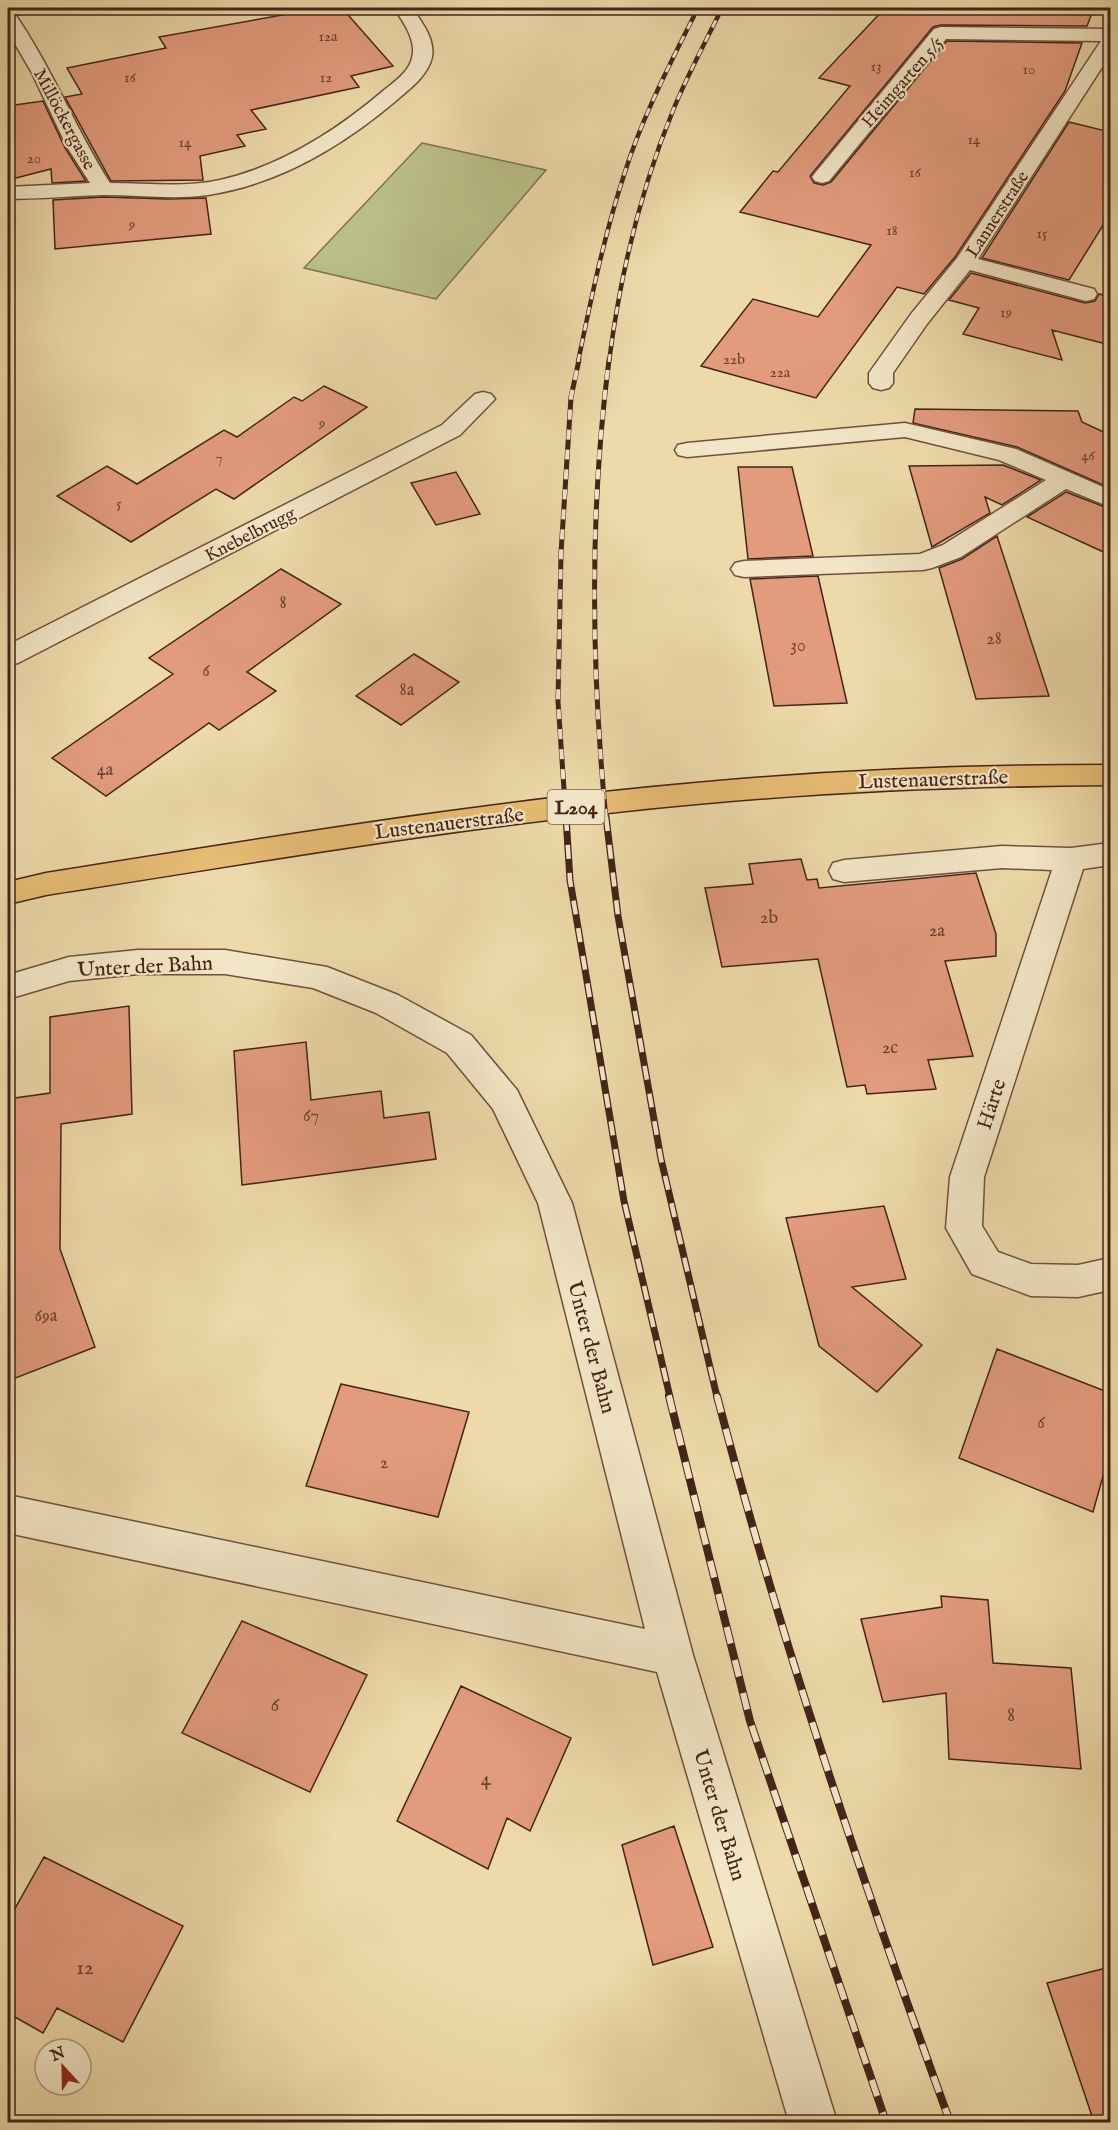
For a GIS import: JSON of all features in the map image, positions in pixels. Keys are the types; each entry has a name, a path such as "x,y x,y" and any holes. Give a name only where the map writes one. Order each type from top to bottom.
{"main road":[{"name":"Lustenauerstraße","path":"8,892 367,833 638,799 838,782 1110,775"}],"street":[{"name":"Millöckergasse","path":"8,193 104,189 165,192 224,186 277,167 332,140 389,97 410,78 422,60 420,32 403,8"},
{"name":"Millöckergasse","path":"8,18 42,74 77,147 104,189"},
{"name":"Heimgarten 5/5","path":"822,177 941,33 1110,35"},
{"name":"Lannerstraße","path":"881,383 881,373 919,319 965,262 1110,41"},
{"path":"965,262 1086,294"},
{"name":"Knebelbrugg","path":"8,656 451,430 483,399"},
{"path":"687,450 905,430 1007,454 1110,499"},
{"path":"744,569 923,562 952,551 1065,479"},
{"path":"844,871 1002,857 1071,859 1110,854"},
{"name":"Härte","path":"1071,859 967,1178 964,1228 985,1263 1031,1280 1077,1281 1110,1274"},
{"name":"Unter der Bahn","path":"8,987 69,969 138,962 225,962 316,976 387,1004 459,1044 506,1100 555,1203 672,1655 813,2122"},
{"path":"8,1514 672,1655"}],"green space":[{"path":"422,143 546,170 436,299 304,268"}],"building":[{"path":"322,8 342,8 393,66 351,76 359,87 251,110 266,129 237,135 245,146 200,156 203,180 111,181 65,97 82,94 67,68 166,48 159,37"},
{"path":"885,8 1094,8 1087,26 941,25 933,27 810,176 814,183 823,185 831,182 947,41 1082,43 1065,91 955,257 924,294 897,287 816,398 701,366 753,299 818,317 871,245 740,212 773,171 778,172 850,86 819,78"},
{"path":"43,101 65,148 86,181 52,183 51,169 8,180 8,106"},
{"path":"1069,122 1110,132 1110,214 1069,280 982,258"},
{"path":"103,197 206,198 211,234 55,249 53,200"},
{"path":"971,273 1085,303 1095,301 1099,294 1110,297 1110,345 1052,330 1062,360 963,334 979,308 949,300"},
{"path":"324,386 367,407 234,499 216,489 131,542 57,496 107,466 137,484 224,430 237,437 294,397 302,401"},
{"path":"915,409 1078,411 1082,422 1110,435 1110,488 1017,447 913,423"},
{"path":"1003,465 1041,480 1002,505 985,497 990,513 932,547 909,466"},
{"path":"738,467 792,467 813,556 748,559"},
{"path":"456,472 480,514 436,525 411,483"},
{"path":"1066,492 1110,509 1110,555 1027,517"},
{"path":"997,536 1049,696 976,699 939,568 962,559"},
{"path":"281,569 341,604 247,672 276,691 219,730 209,723 106,796 52,758 173,674 149,658"},
{"path":"818,576 847,703 774,706 750,579"},
{"path":"414,654 459,682 401,725 356,696"},
{"path":"801,859 807,880 817,879 819,888 976,873 996,934 996,956 945,961 973,1056 928,1060 936,1089 867,1094 865,1085 847,1087 818,959 722,967 705,888 753,884 749,864"},
{"path":"129,1006 132,1114 61,1124 60,1249 95,1347 8,1381 8,1099 50,1093 50,1017"},
{"path":"306,1042 311,1100 381,1091 384,1118 429,1112 436,1159 242,1185 234,1051"},
{"path":"884,1206 906,1279 852,1287 922,1345 877,1392 819,1346 786,1218"},
{"path":"997,1349 1110,1393 1110,1451 1093,1512 959,1458"},
{"path":"341,1384 469,1412 438,1517 306,1486"},
{"path":"941,1596 988,1600 993,1663 1071,1668 1081,1769 949,1759 946,1693 883,1702 861,1619 942,1607"},
{"path":"242,1621 367,1675 310,1792 182,1733"},
{"path":"461,1686 571,1738 530,1831 507,1818 488,1869 397,1821"},
{"path":"674,1826 713,1947 653,1965 622,1845"},
{"path":"44,1857 183,1926 123,2042 57,2008 43,2033 8,2013 8,1921"},
{"path":"1110,1967 1110,2122 1094,2122 1047,1983"}],"railway":[{"path":"578,362 604,244 631,153 658,90 698,8"},
{"path":"609,362 626,264 651,169 679,95 722,8"},
{"path":"566,819 558,701 561,553 571,397 579,360"},
{"path":"606,819 597,704 594,589 598,475 609,360"},
{"path":"566,817 570,880 624,1201 670,1397"},
{"path":"606,817 618,916 661,1159 717,1397"},
{"path":"669,1396 750,1721 886,2122"},
{"path":"717,1396 768,1580 825,1762 950,2122"}]}
